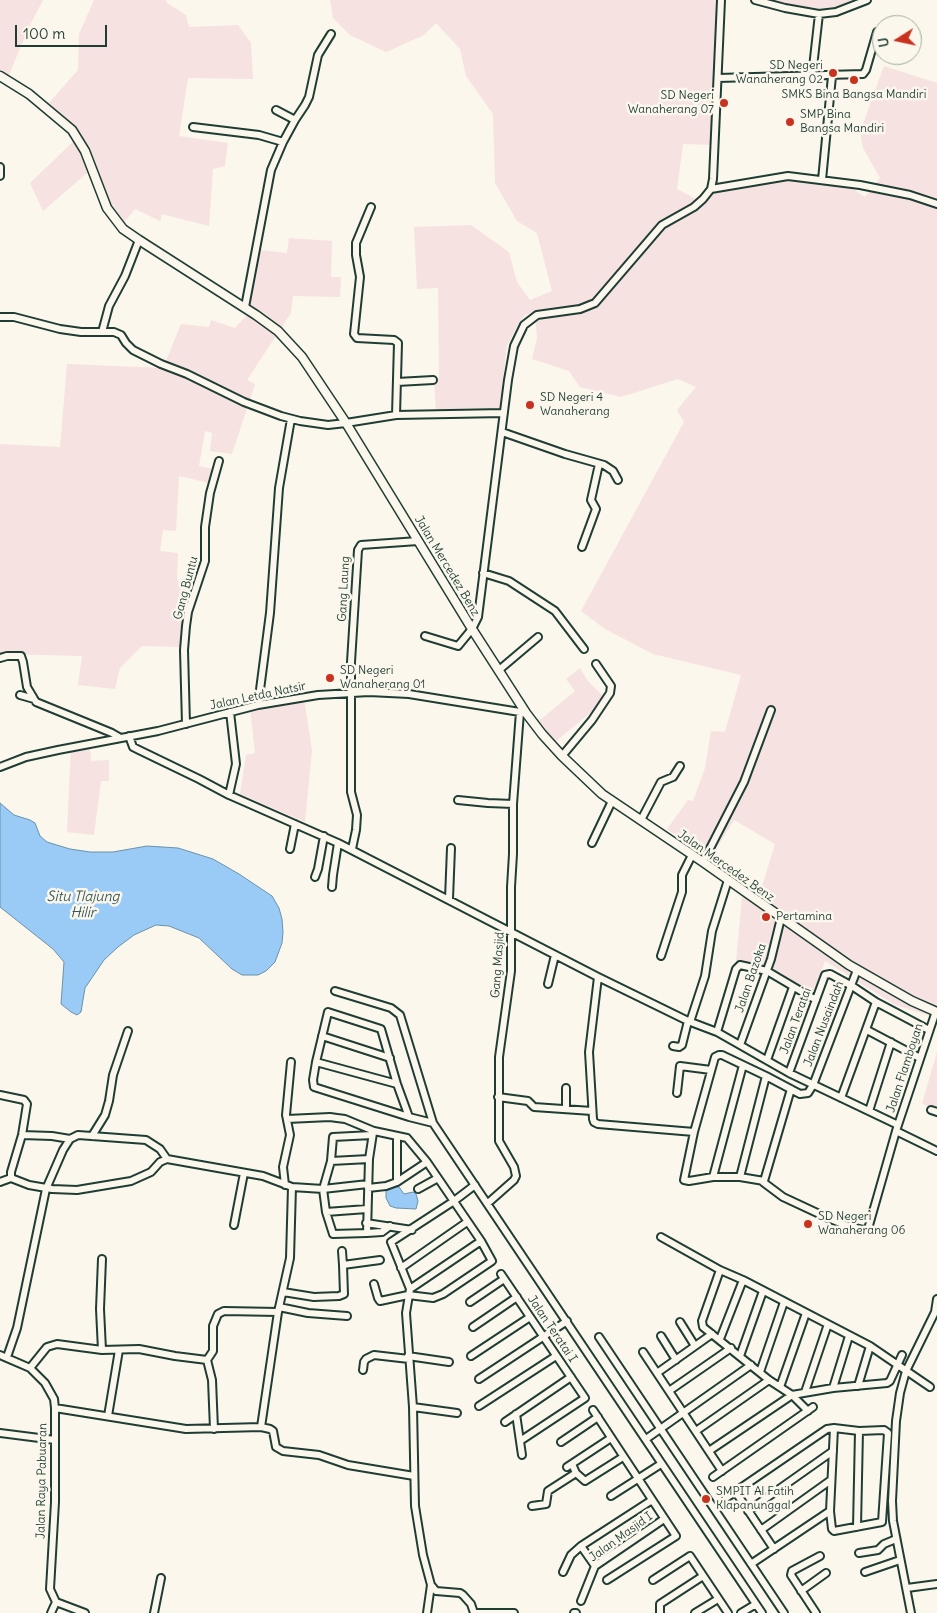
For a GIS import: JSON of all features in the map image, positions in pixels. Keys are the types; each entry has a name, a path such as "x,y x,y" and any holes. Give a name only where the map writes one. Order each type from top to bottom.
{"main road":[{"name":"Jalan Mercedez Benz","path":"0,76 29,94 72,130 84,151 107,208 123,228 245,307 278,331 302,357 346,424 499,670 523,712 562,756 596,789 612,801 692,854 781,918 857,970 912,1001 936,1012"}],"street":[{"path":"425,636 457,647 472,629 478,617 508,380 514,346 524,326 537,316 580,309 595,303 662,225 694,207 711,189 721,0"},
{"path":"755,0 819,14 836,12 867,0"},
{"path":"812,76 819,14"},
{"path":"245,307 271,170 283,142 309,97 318,55 331,34"},
{"path":"718,78 863,74 872,49"},
{"path":"822,180 832,76"},
{"path":"276,110 295,120"},
{"path":"193,127 259,135 283,142"},
{"path":"0,168 0,176"},
{"path":"711,189 788,176 892,191 937,204"},
{"path":"371,207 356,242 360,277 354,334 357,338 397,342 396,415"},
{"path":"102,332 108,306 125,276 139,240"},
{"path":"0,317 14,317 60,329 81,332 110,331 118,333 133,350 161,364 195,377 244,402 291,419 318,424 346,424 396,415 504,413"},
{"path":"397,382 434,380"},
{"path":"258,705 271,604 279,488 291,419"},
{"path":"502,432 606,466 618,480"},
{"name":"Gang Buntu","path":"186,724 184,650 186,626 188,612 206,561 205,527 210,493 219,461"},
{"path":"582,547 596,509 591,500 599,464"},
{"name":"Gang Laung","path":"352,692 352,645 359,547 360,545 418,540"},
{"path":"483,573 508,581 555,611 584,649"},
{"path":"499,670 538,637"},
{"path":"0,658 21,656 27,687 34,700"},
{"path":"562,756 592,720 610,692 611,686 596,664"},
{"path":"352,692 351,792 357,816 352,849"},
{"name":"Jalan Letda Natsir","path":"0,767 26,757 118,737 158,731 258,705 318,695 352,692 389,692 428,696 523,712"},
{"path":"20,695 118,737"},
{"path":"703,862 744,782 771,710"},
{"path":"229,795 236,764 230,712"},
{"name":"Gang Masjid","path":"492,1199 514,1180 516,1176 514,1167 499,1141 498,1097 499,1057 511,971 511,887 514,854 513,804 523,712"},
{"path":"129,736 133,747 229,795 352,849 598,977 689,1022 717,1032 789,1073 869,1112 937,1151"},
{"path":"640,820 661,782 673,777 680,766"},
{"path":"458,800 513,804"},
{"path":"592,842 612,801"},
{"path":"290,849 295,824"},
{"path":"315,878 324,836"},
{"path":"332,887 332,875 338,843"},
{"path":"449,899 451,848"},
{"path":"661,956 682,892 682,875 692,854"},
{"path":"673,1046 679,1047 682,1045 705,976 712,931 728,880"},
{"name":"Jalan Bazoka","path":"740,1045 767,971 781,918"},
{"path":"548,984 555,955"},
{"path":"717,1032 737,967 741,966 767,971 816,1000"},
{"name":"Jalan Nusaindah","path":"813,1085 857,970"},
{"name":"Jalan Teratai","path":"789,1073 824,977 827,974 852,986 876,1002 929,1030"},
{"path":"598,977 589,1052 592,1119 598,1124 694,1132"},
{"path":"767,1060 792,987"},
{"path":"335,991 391,1008 400,1015 433,1123 475,1185 492,1199 567,1321 647,1438 662,1464 762,1613"},
{"path":"841,1098 876,1002"},
{"path":"409,1117 381,1029 328,1012 312,1080 314,1087 409,1117 433,1123"},
{"name":"Jalan Flamboyan","path":"763,1182 783,1198 854,1228 868,1229 897,1128 936,1012"},
{"path":"867,1030 920,1058"},
{"path":"92,1136 105,1115 113,1075 128,1031"},
{"path":"322,1036 390,1058"},
{"path":"869,1112 891,1042"},
{"path":"791,1089 766,1179 763,1182 740,1177 689,1181 684,1178 694,1132 715,1057 719,1055 804,1094 808,1093 813,1085"},
{"path":"261,1427 279,1310 290,1258 289,1186 283,1167 290,1135 286,1115 291,1062"},
{"path":"316,1062 397,1084"},
{"path":"712,1178 743,1065"},
{"path":"677,1093 680,1066 712,1070"},
{"path":"740,1177 766,1076"},
{"path":"566,1088 566,1108"},
{"path":"0,1095 24,1100 27,1104 22,1135 11,1172 12,1178"},
{"path":"498,1097 528,1101 534,1106 592,1111"},
{"path":"287,1119 330,1117 345,1119 373,1133"},
{"path":"366,1233 369,1159 373,1133"},
{"path":"390,1226 382,1232 333,1234 326,1212 323,1188 331,1161 333,1137 373,1133 407,1138 428,1162 492,1259 491,1262 436,1298 409,1292"},
{"path":"22,1135 70,1139"},
{"path":"8,1357 46,1189 63,1150 70,1139 78,1135 146,1140 160,1149 167,1159"},
{"path":"397,1136 397,1182"},
{"path":"0,1182 12,1178 46,1189 77,1190 131,1181 151,1172 160,1162 167,1159 263,1176 289,1186 323,1188 386,1186 397,1182 428,1162"},
{"path":"331,1161 369,1159"},
{"path":"234,1225 244,1173"},
{"path":"418,1189 438,1178"},
{"path":"427,1613 431,1585 418,1527 414,1476 413,1407 406,1313 409,1292 391,1242 454,1202 475,1185"},
{"path":"326,1212 367,1209"},
{"path":"401,1268 468,1222"},
{"path":"366,1223 412,1230"},
{"path":"661,1237 720,1270 763,1290 870,1346 930,1387"},
{"path":"374,1284 379,1301 409,1292 481,1241"},
{"path":"283,1292 314,1297 344,1294 342,1251"},
{"path":"102,1259 100,1309 102,1350"},
{"path":"343,1264 380,1260"},
{"path":"713,1477 810,1409 769,1380 703,1327 702,1321 720,1270"},
{"name":"Jalan Teratai I","path":"470,1302 502,1276 585,1398 520,1441"},
{"path":"720,1339 743,1280"},
{"path":"740,1356 763,1290"},
{"path":"472,1327 517,1297"},
{"path":"911,1613 893,1521 892,1491 896,1421 906,1370 935,1312 937,1299"},
{"path":"760,1372 784,1302"},
{"path":"207,1360 214,1351 213,1326 218,1314 224,1311 279,1310 347,1316"},
{"path":"780,1387 806,1313"},
{"path":"471,1356 530,1317"},
{"path":"479,1379 567,1321"},
{"path":"680,1322 696,1346"},
{"path":"805,1392 828,1324"},
{"path":"657,1373 712,1334"},
{"path":"661,1336 676,1360"},
{"path":"833,1388 849,1336"},
{"path":"599,1337 657,1431 784,1613"},
{"path":"30,1368 44,1350 50,1345 57,1344 102,1350 138,1349 207,1360"},
{"path":"858,1386 870,1346"},
{"path":"669,1391 731,1348"},
{"path":"108,1416 119,1350"},
{"path":"643,1352 722,1471"},
{"name":"Jalan Raya Pabuaran","path":"0,1354 30,1368 41,1378 49,1389 55,1408 54,1502 50,1589 56,1602"},
{"path":"363,1370 366,1359 374,1355 449,1362"},
{"path":"709,1452 792,1395 888,1382 902,1355"},
{"path":"479,1406 556,1356"},
{"path":"207,1360 212,1380 214,1429"},
{"path":"647,1438 751,1365"},
{"path":"505,1422 570,1376"},
{"path":"696,1431 769,1380"},
{"path":"413,1407 457,1413"},
{"path":"55,1408 180,1428 261,1427 273,1431 276,1447 282,1452 318,1456 348,1465 414,1476"},
{"path":"593,1410 637,1479 676,1535 676,1537 607,1580"},
{"path":"516,1414 522,1455"},
{"path":"561,1442 598,1417"},
{"path":"726,1498 820,1432 834,1428 859,1431 884,1430 888,1433 881,1523 832,1530 830,1511 834,1428"},
{"path":"857,1527 859,1431"},
{"path":"0,1433 55,1440"},
{"path":"611,1438 569,1465 585,1481 623,1457"},
{"path":"748,1510 833,1451"},
{"path":"611,1496 662,1464"},
{"path":"532,1506 546,1504 548,1491 576,1473"},
{"path":"761,1530 831,1480"},
{"path":"735,1491 774,1549"},
{"path":"563,1572 571,1555 581,1546 652,1500"},
{"path":"751,1564 830,1511"},
{"name":"Jalan Masjid I","path":"581,1601 595,1566 664,1519"},
{"path":"859,1553 875,1551 884,1544 896,1539"},
{"path":"581,1546 595,1566"},
{"path":"653,1580 689,1556 728,1613"},
{"path":"816,1613 791,1573 820,1556"},
{"path":"865,1572 900,1560"},
{"path":"801,1591 826,1573"},
{"path":"660,1613 660,1604 703,1576"},
{"path":"154,1613 161,1578"},
{"path":"907,1588 937,1584"},
{"path":"431,1585 436,1591 460,1593 471,1604 474,1613 514,1613"},
{"path":"695,1613 718,1599"},
{"path":"51,1613 56,1602 85,1613"},
{"path":"741,1613 756,1604"}],"shaded area":[{"path":"0,0 43,0 29,27 9,75 0,71"},
{"path":"94,0 166,0 167,3 186,15 189,27 238,25 251,43 253,79 188,78 179,136 228,143 225,166 213,169 209,226 162,214 160,221 135,209 123,224 103,194 94,167 43,211 30,183 78,137 71,125 48,104 78,70 79,34"},
{"path":"330,0 724,0 716,145 683,144 677,189 696,199 712,190 783,176 833,182 853,189 865,197 880,178 863,148 860,132 884,66 937,83 937,1018 895,1005 825,961 812,997 771,969 736,962 743,886 759,896 775,844 734,820 710,859 667,829 688,800 693,801 705,768 711,731 725,732 741,675 653,654 605,629 581,611 684,422 677,410 696,387 678,379 621,397 580,387 569,371 532,359 537,338 535,312 525,315 507,346 499,412 436,412 434,379 439,379 438,288 417,289 414,227 471,225 509,252 517,282 530,300 552,291 537,233 517,221 495,183 493,114 466,76 460,49 436,23 424,35 386,52 350,35 333,18"},
{"path":"760,0 860,0 828,10"},
{"path":"289,238 332,241 331,277 341,277 340,297 293,296 291,313 247,380 255,384 232,454 210,451 212,433 205,431 199,466 213,469 209,483 179,476 176,531 163,530 160,551 178,553 177,581 186,583 183,647 142,646 120,668 115,689 78,685 82,656 0,654 0,444 60,447 67,364 163,368 181,324 209,327 211,320 235,328 247,315 260,250 287,253"},
{"path":"580,668 588,681 603,696 595,709 555,742 539,721 575,691 566,679"},
{"path":"304,699 312,750 305,822 240,794 246,755 255,753 250,708"},
{"path":"90,745 91,761 109,760 109,781 101,781 94,835 67,832 71,746"},
{"path":"937,1052 937,1109 922,1104"}],"water":[{"name":"Situ Tlajung Hilir","path":"0,803 14,815 35,823 40,836 47,842 70,849 90,852 113,852 147,846 178,848 213,859 239,874 272,896 279,908 283,932 282,943 275,962 266,971 258,975 242,975 232,969 199,938 169,926 156,925 134,935 104,960 85,988 81,1012 77,1015 71,1012 61,1004 64,962 53,949 0,907"},
{"path":"393,1186 399,1187 404,1194 413,1192 416,1194 418,1201 416,1209 390,1206 386,1198 386,1191"}],"place":[{"name":"SD Negeri Wanaherang 02","path":"833,73"},
{"name":"SMKS Bina Bangsa Mandiri","path":"854,80"},
{"name":"SD Negeri Wanaherang 07","path":"724,103"},
{"name":"SMP Bina Bangsa Mandiri","path":"790,122"},
{"name":"SD Negeri 4 Wanaherang","path":"530,405"},
{"name":"SD Negeri Wanaherang 01","path":"330,678"},
{"name":"Pertamina","path":"766,917"},
{"name":"SD Negeri Wanaherang 06","path":"808,1224"},
{"name":"SMPIT Al Fatih Klapanunggal","path":"706,1499"}]}
